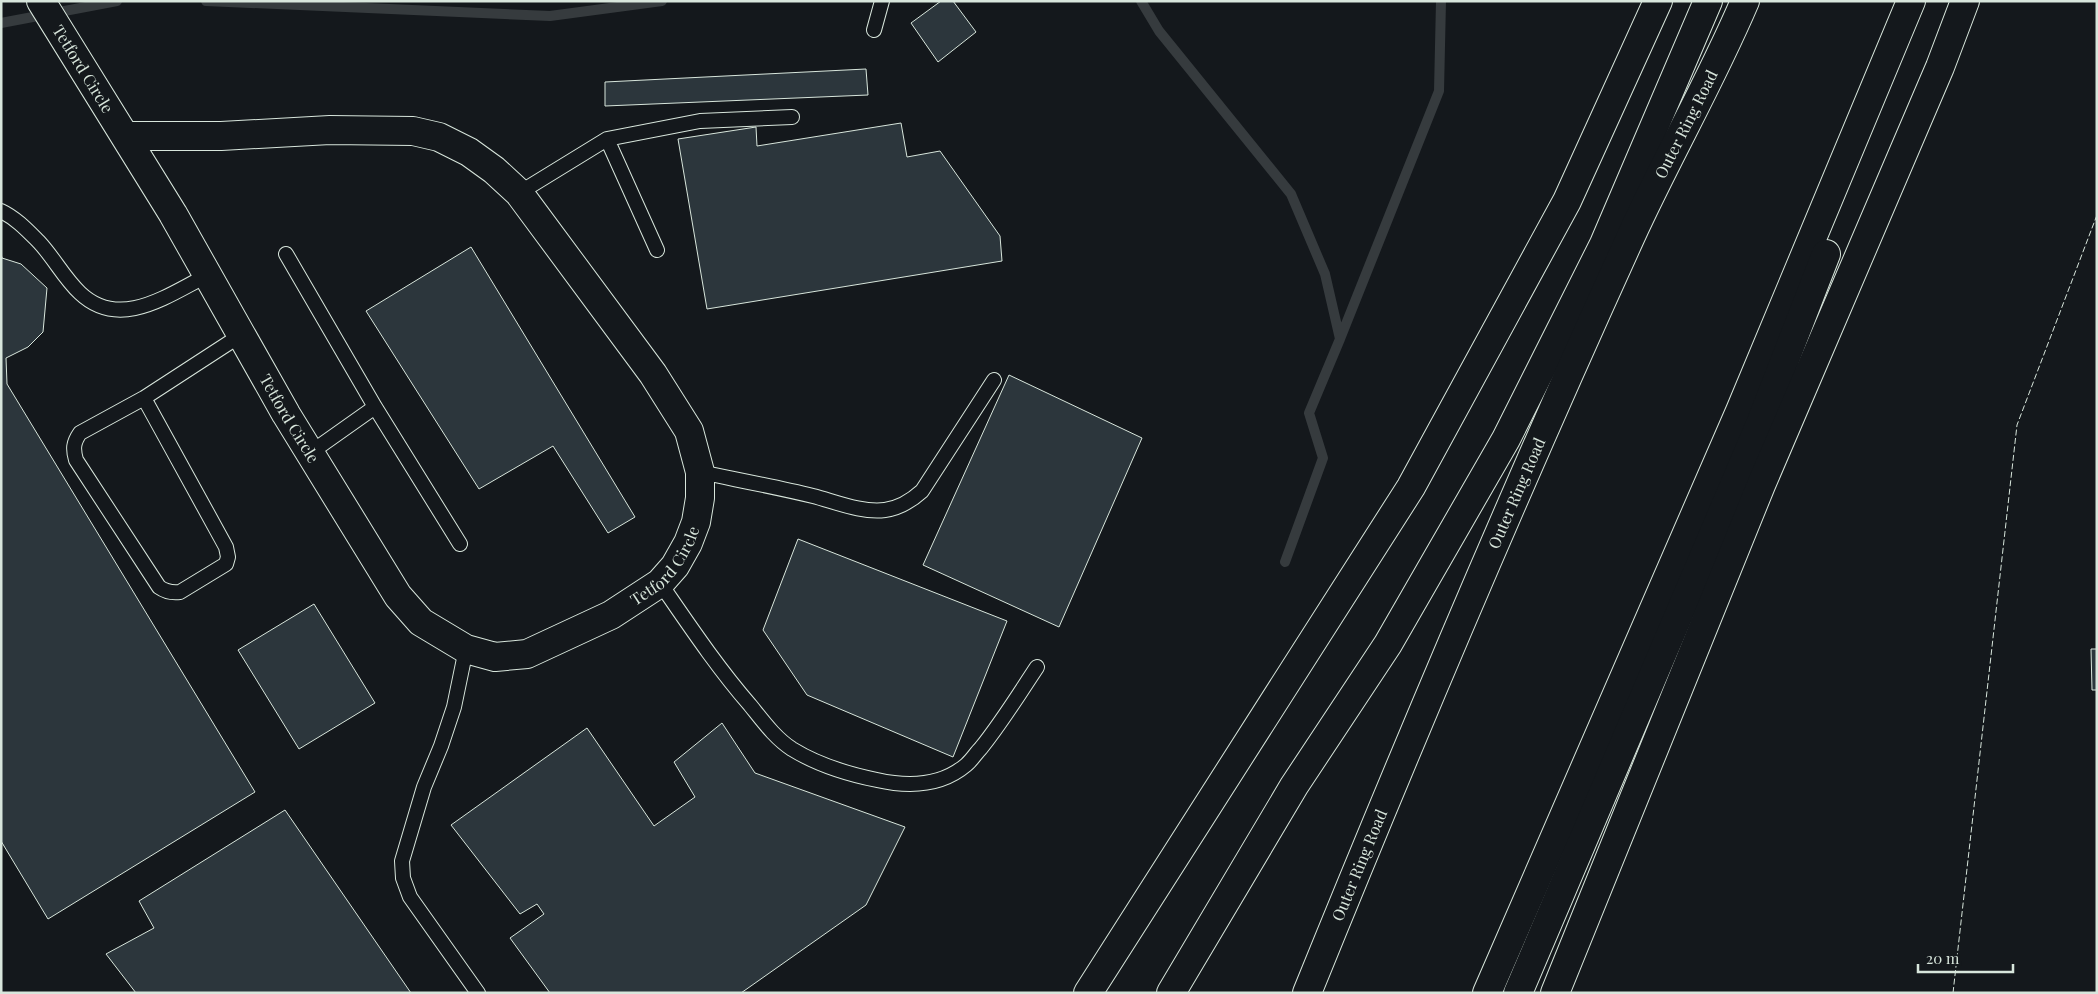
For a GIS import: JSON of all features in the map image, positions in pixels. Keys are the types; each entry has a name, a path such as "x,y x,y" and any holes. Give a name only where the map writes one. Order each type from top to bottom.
{"main road":[{"name":"Tetford Circle","path":"41,1 125,136 310,452 398,596 421,622 466,648 496,657 527,654 611,615 660,584 675,566 688,543 696,522 700,498 700,472 689,431 668,398 519,193 494,170 469,152 439,137 413,131 330,130 221,136 125,136"},
{"path":"1088,993 1411,487 1567,201 1658,1"},
{"path":"1171,993 1294,786 1388,644 1506,439 1604,244 1708,1"},
{"name":"Outer Ring Road","path":"1307,993 1390,788 1514,498 1632,234 1745,1"},
{"path":"1487,993 1740,411 1911,1"},
{"path":"1518,993 1760,424 1924,1"},
{"path":"1555,993 1761,485 1940,67 1965,1"}],"lane":[{"path":"874,30 882,1"},
{"path":"519,193 607,139 700,121 792,117"},
{"path":"607,139 658,250"},
{"path":"1,211 9,214 49,253 78,292 94,305 107,310 128,310 151,304 208,275"},
{"path":"286,254 376,407 460,544"},
{"path":"144,398 226,547 228,557 226,564 180,592 175,593 164,591 159,587 76,460 74,453 75,440 80,433 144,398 241,335"},
{"path":"700,472 812,496 865,510 897,508 910,502 922,491 994,380"},
{"path":"310,452 376,407"},
{"path":"660,584 718,668 774,734 791,748 835,770 899,785 938,781 968,764 994,732 1037,667"},
{"path":"466,648 454,707 441,746 424,787 402,861 403,878 410,896 478,993"}],"building":[{"path":"941,1 953,1 976,32 938,62 911,23"},
{"path":"866,69 868,95 605,106 605,82"},
{"path":"901,123 907,157 940,151 1000,236 1002,261 707,309 678,139 756,127 757,146"},
{"path":"471,247 635,517 608,533 553,446 479,489 366,311"},
{"path":"1,254 2,258 21,264 47,288 43,332 28,347 6,358 7,384 255,792 48,919 1,841"},
{"path":"1009,375 1142,438 1059,627 923,565"},
{"path":"798,539 1007,621 953,757 807,695 763,630"},
{"path":"314,604 375,703 299,749 238,650"},
{"path":"2091,649 2097,649 2097,690 2092,690"},
{"path":"722,723 755,773 905,827 866,905 741,993 550,993 510,938 544,914 537,904 520,914 451,825 587,728 654,826 695,797 674,762"},
{"path":"285,810 411,993 136,993 106,954 154,928 139,901"}],"waterway":[{"path":"1,23 117,1"},
{"path":"206,1 550,16 662,1"},
{"path":"1141,1 1159,31 1291,194 1325,274 1340,339 1309,413 1323,458 1285,562"},
{"path":"1340,339 1439,91 1441,1"}],"fence":[{"path":"1953,993 2017,425 2097,215"}]}
